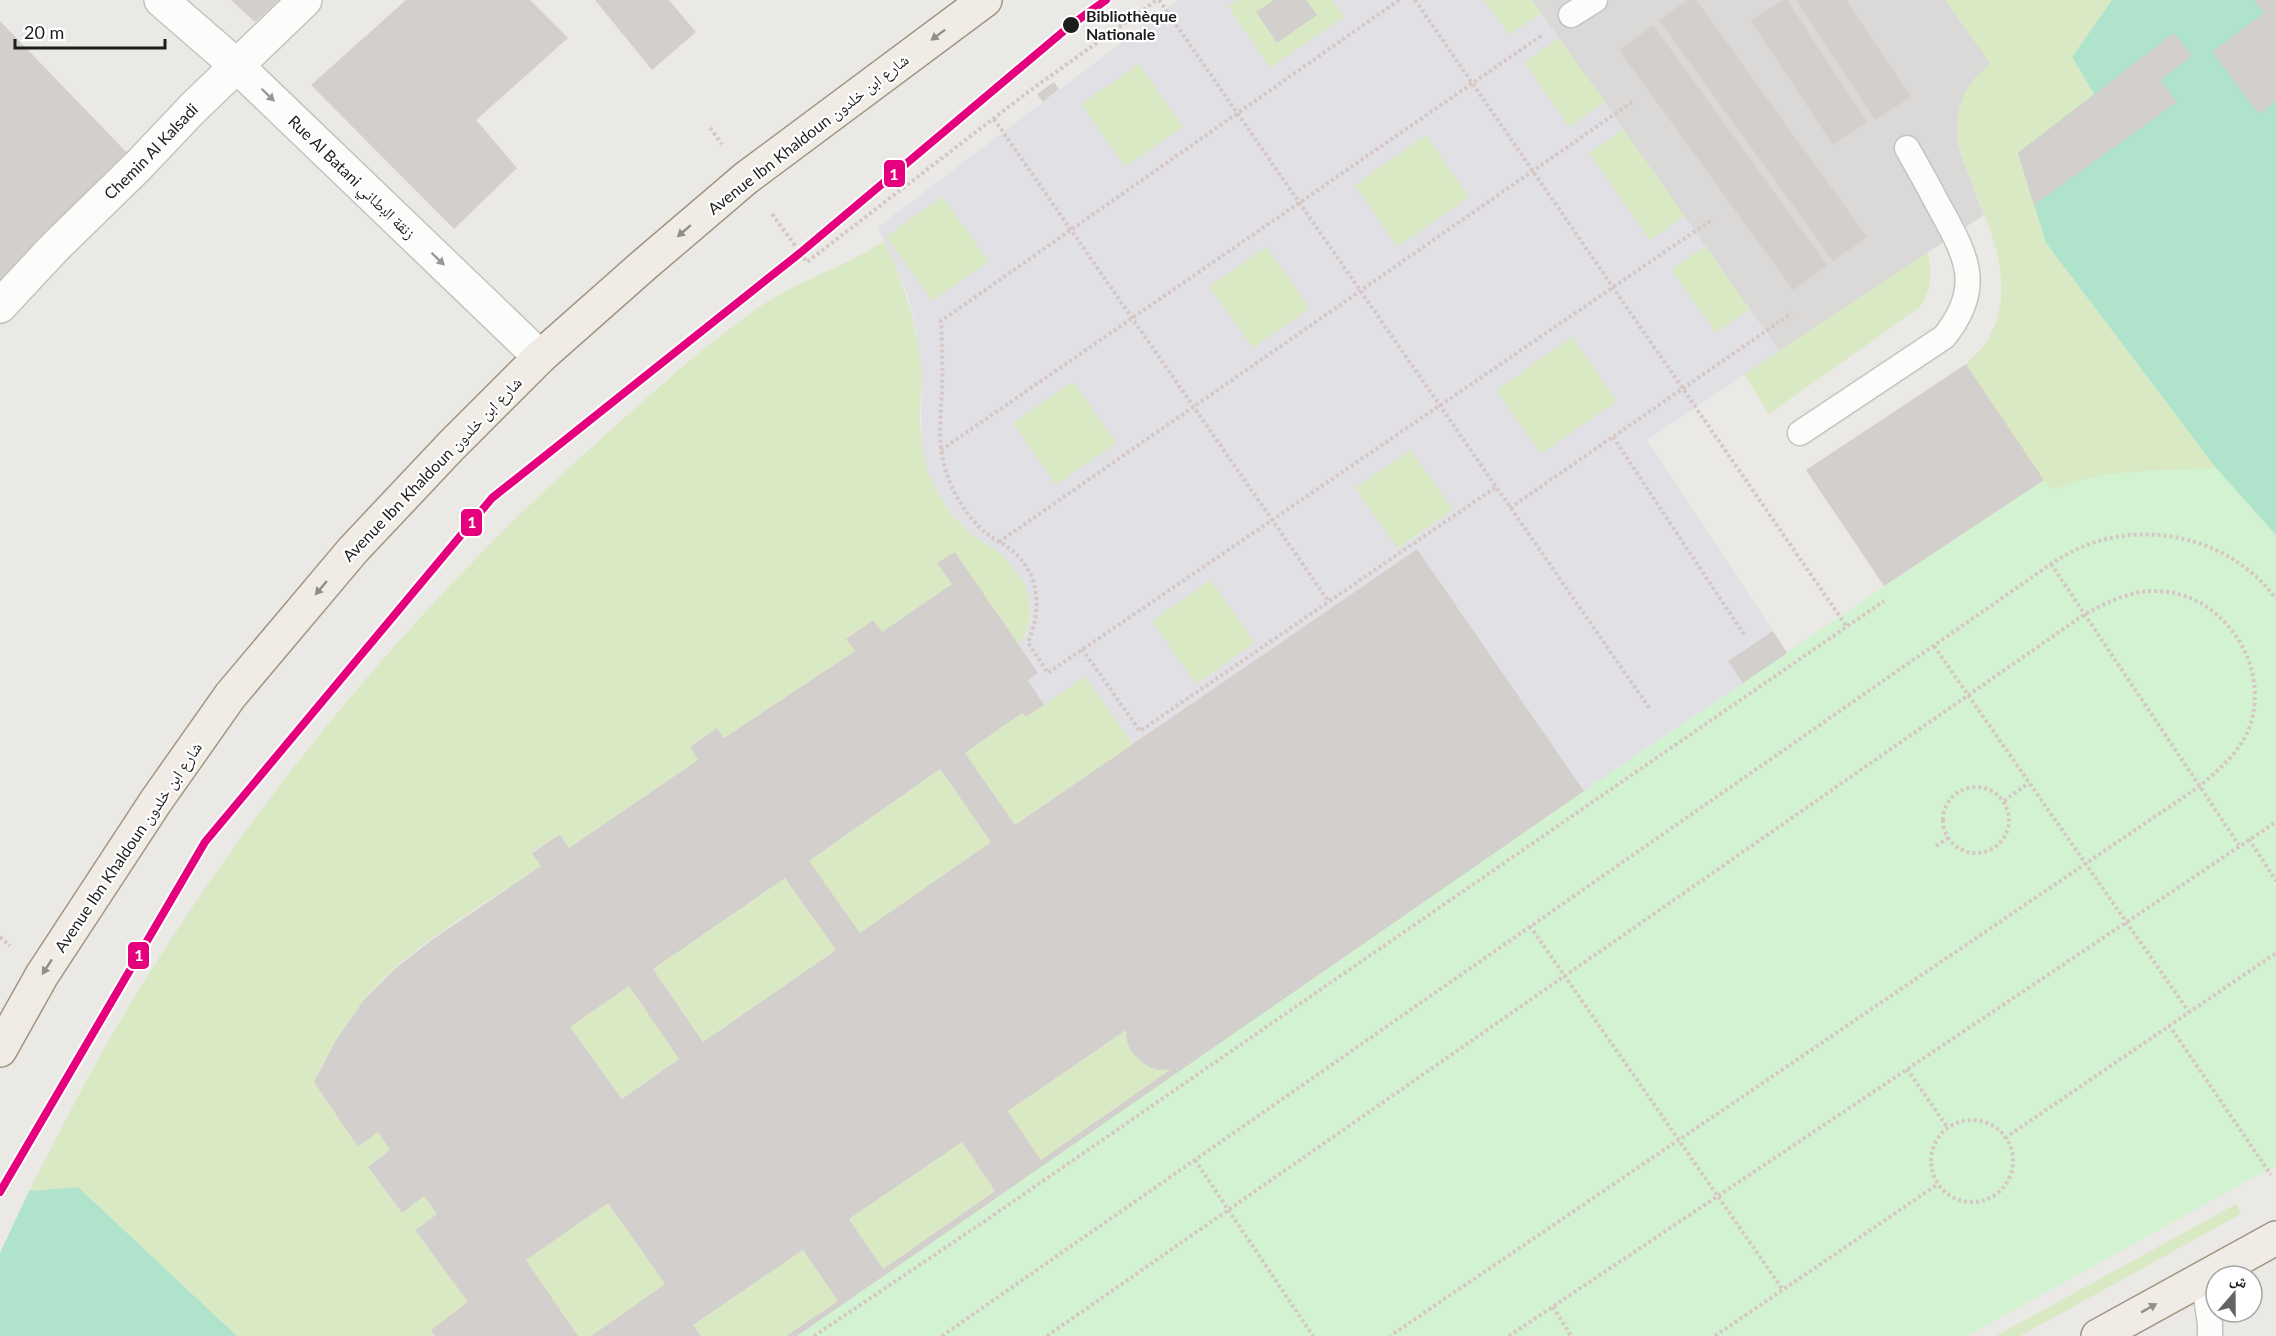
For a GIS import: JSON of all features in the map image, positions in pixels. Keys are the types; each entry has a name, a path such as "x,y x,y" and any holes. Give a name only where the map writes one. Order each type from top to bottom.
{"main road":[{"name":"Avenue Ibn Khaldoun شارع ابن خلدون","path":"0,1050 55,956 156,801 230,696 353,550 451,446 540,357 746,178 985,0"},
{"path":"2098,1336 2276,1238"}],"street":[{"name":"Rue Al Batani زﻧﻘﺔ اﻟﺑطﺎﻧﻲ","path":"161,0 237,66 540,357"},
{"name":"Chemin Al Kalsadi","path":"0,306 55,247 305,0"}],"lane":[{"path":"1571,15 1595,0"},
{"path":"1800,434 1944,337 1957,321 1965,302 1968,282 1967,261 1959,242 1907,148"},
{"path":"2203,1278 2210,1336"}],"path":[{"path":"710,128 807,262 994,119 1158,0 1650,709"},
{"path":"1399,0 941,321 941,450 951,486 960,502 984,531 1015,553 1028,568 1035,587 1038,606 1036,625 1028,643 1048,673 1713,219"},
{"path":"1415,0 1847,627"},
{"path":"941,450 1571,15"},
{"path":"999,542 1632,102"},
{"path":"994,119 1329,602"},
{"path":"1510,508 1792,313"},
{"path":"1613,437 1745,636"},
{"path":"1082,649 1140,732 1496,487"},
{"path":"942,1336 2051,564 2076,550 2103,540 2132,535 2161,535 2190,540 2243,565 2265,584 2276,599"},
{"path":"2051,564 2239,845"},
{"path":"1047,1336 2085,614 2129,594 2154,591 2179,594 2201,603 2222,618 2238,636 2249,659 2254,682 2254,707 2248,731 2235,752 2200,786 1390,1336"},
{"path":"814,1336 982,1223 1884,601"},
{"path":"1934,646 2189,1012"},
{"path":"2004,801 2030,783"},
{"path":"1979,786 1993,792 2004,801 2009,815 2008,830 2000,844 1988,851 1972,853 1958,849 1948,838 1943,824 1944,809 1952,797 1964,789 1979,786"},
{"path":"1509,1336 2276,822"},
{"path":"1936,846 1948,838"},
{"path":"2249,839 2276,881"},
{"path":"1530,927 1783,1290"},
{"path":"2005,1138 2276,953"},
{"path":"2169,1026 2271,1175"},
{"path":"1907,1069 1948,1128"},
{"path":"1979,1121 1996,1128 2005,1138 2012,1150 2013,1165 2009,1179 2001,1191 1989,1199 1974,1202 1960,1201 1947,1194 1938,1184 1932,1172 1932,1154 1939,1136 1948,1128 1959,1122 1979,1121"},
{"path":"1195,1160 1314,1336"},
{"path":"1715,1336 1938,1184"},
{"path":"1553,1307 1571,1336"}],"shaded area":[{"path":"1178,0 1237,0 1228,7 1270,68 1344,17 1332,0 1484,0 1509,35 1541,13 1559,38 1524,62 1569,127 1605,102 1623,129 1589,153 1650,240 1685,216 1705,246 1671,270 1716,333 1750,309 1779,351 1647,440 1773,631 1729,660 1743,683 1584,791 1417,549 1133,744 1085,676 1044,705 1028,680 1038,673 1018,644 1027,634 1031,618 1030,601 1025,584 1005,557 973,535 954,517 928,473 922,448 921,363 916,329 908,296 878,227","holes":["1139,64 1183,127 1125,167 1081,104","1426,135 1469,197 1397,247 1355,185","943,197 989,262 932,301 886,236","1266,247 1310,308 1253,348 1209,287","1572,337 1617,401 1541,454 1496,390","1073,381 1116,443 1056,485 1013,423","1411,450 1453,510 1398,549 1355,488","1211,580 1255,643 1196,684 1152,621"]},
{"path":"1532,0 1946,0 1991,64 1975,78 1957,135 1961,154 1984,215 1779,351"}],"green space":[{"path":"1237,0 1274,0 1256,12 1277,43 1317,15 1306,0 1332,0 1344,17 1270,68 1228,6"},
{"path":"1484,0 1532,0 1541,13 1509,35"},
{"path":"1946,0 2112,0 2072,57 2094,94 2018,154 2046,243 2216,468 2276,535 829,1336 2044,480 1966,364 1985,344 1996,323 2001,301 1998,257 1992,234 1964,161 1957,123 1964,95 1972,82 1990,64"},
{"path":"2112,0 2276,0 2276,535 2216,468 2046,243 2018,153 2094,94 2072,57"},
{"path":"1559,38 1605,102 1569,127 1524,62"},
{"path":"1139,64 1183,127 1125,167 1080,103"},
{"path":"1623,129 1685,216 1650,241 1589,153"},
{"path":"1426,135 1469,197 1397,248 1354,185"},
{"path":"943,197 989,262 932,301 886,236"},
{"path":"884,241 897,270 916,331 921,371 921,431 925,459 931,476 938,493 953,516 1001,554 1020,575 1027,589 1030,607 1028,627 1018,644 955,552 938,563 952,584 882,632 873,620 846,638 855,651 724,738 717,728 690,746 698,760 569,848 560,834 532,852 541,866 422,946 379,983 362,1003 336,1041 314,1082 358,1147 378,1132 390,1150 368,1167 401,1212 424,1196 437,1214 415,1230 468,1302 431,1330 435,1336 237,1336 78,1187 29,1191 107,1044 184,919 236,844 291,771 408,631 470,564 535,500 694,357 768,301"},
{"path":"1267,246 1310,308 1253,348 1209,287"},
{"path":"1705,246 1750,309 1716,333 1671,270"},
{"path":"1928,252 1930,281 1920,307 1769,414 1744,374"},
{"path":"1572,337 1617,401 1541,454 1496,390"},
{"path":"1073,381 1117,443 1056,485 1013,423"},
{"path":"1411,450 1454,510 1397,549 1355,487"},
{"path":"2216,468 2276,535 2276,1165 1967,1336 797,1336 1574,797 2044,480 2052,490 2111,474"},
{"path":"1211,580 1255,643 1196,685 1151,621"},
{"path":"1085,676 1133,744 1015,825 965,753 1022,713 1026,717"},
{"path":"940,769 991,842 860,933 809,861"},
{"path":"785,878 836,950 703,1042 653,969"},
{"path":"629,986 679,1059 622,1099 570,1027"},
{"path":"1126,1030 1130,1048 1140,1060 1154,1067 1171,1069 1041,1160 1008,1111"},
{"path":"962,1142 995,1191 883,1269 849,1219"},
{"path":"78,1187 237,1336 0,1336 0,1253 29,1191"},
{"path":"608,1203 665,1284 591,1336 578,1336 526,1260"},
{"path":"2236,1204 2241,1214 2020,1336 1996,1336"},
{"path":"803,1250 838,1301 786,1336 701,1336 693,1325"}],"building":[{"path":"231,0 279,0 255,22"},
{"path":"406,0 530,0 568,38 476,120 517,168 454,229 311,85"},
{"path":"595,0 669,0 696,32 652,70"},
{"path":"1274,0 1306,0 1317,15 1277,43 1256,12"},
{"path":"1688,0 1696,0 1867,237 1833,261 1659,20"},
{"path":"1783,0 1787,0 1867,122 1833,145 1751,21"},
{"path":"1796,0 1846,0 1911,97 1875,120"},
{"path":"2254,0 2276,0 2276,101 2259,114 2212,52 2264,13"},
{"path":"0,21 133,159 0,285"},
{"path":"1653,25 1827,265 1793,290 1619,50"},
{"path":"2174,33 2192,56 2160,80 2177,102 2034,205 2018,153"},
{"path":"1054,82 1059,89 1043,102 1037,94"},
{"path":"1966,364 2044,480 1884,586 1806,470"},
{"path":"1417,549 1584,791 797,1336 786,1336 838,1301 803,1250 693,1325 701,1336 591,1336 665,1284 608,1203 526,1260 578,1336 435,1336 431,1330 468,1302 415,1230 437,1214 424,1196 402,1213 368,1167 390,1150 378,1132 358,1147 314,1082 336,1040 363,1001 396,968 433,939 541,866 532,853 560,834 569,848 698,760 690,747 717,728 724,738 855,651 846,639 873,620 882,632 952,584 937,563 955,552 1038,673 1028,680 1044,705 1026,717 1022,713 965,753 1015,825","holes":["940,769 991,842 860,933 809,861","785,878 836,950 703,1042 653,969","629,986 679,1059 622,1099 570,1027","1126,1030 1131,1051 1139,1060 1159,1070 1171,1069 1041,1160 1008,1111","962,1142 995,1191 883,1269 849,1219"]},
{"path":"1773,631 1787,653 1743,683 1728,661"}],"transit line":[{"name":"1","path":"0,1192 205,842 492,498 800,253 1071,25 1106,0"}],"place":[{"name":"Bibliothèque Nationale","path":"1071,25"}]}
